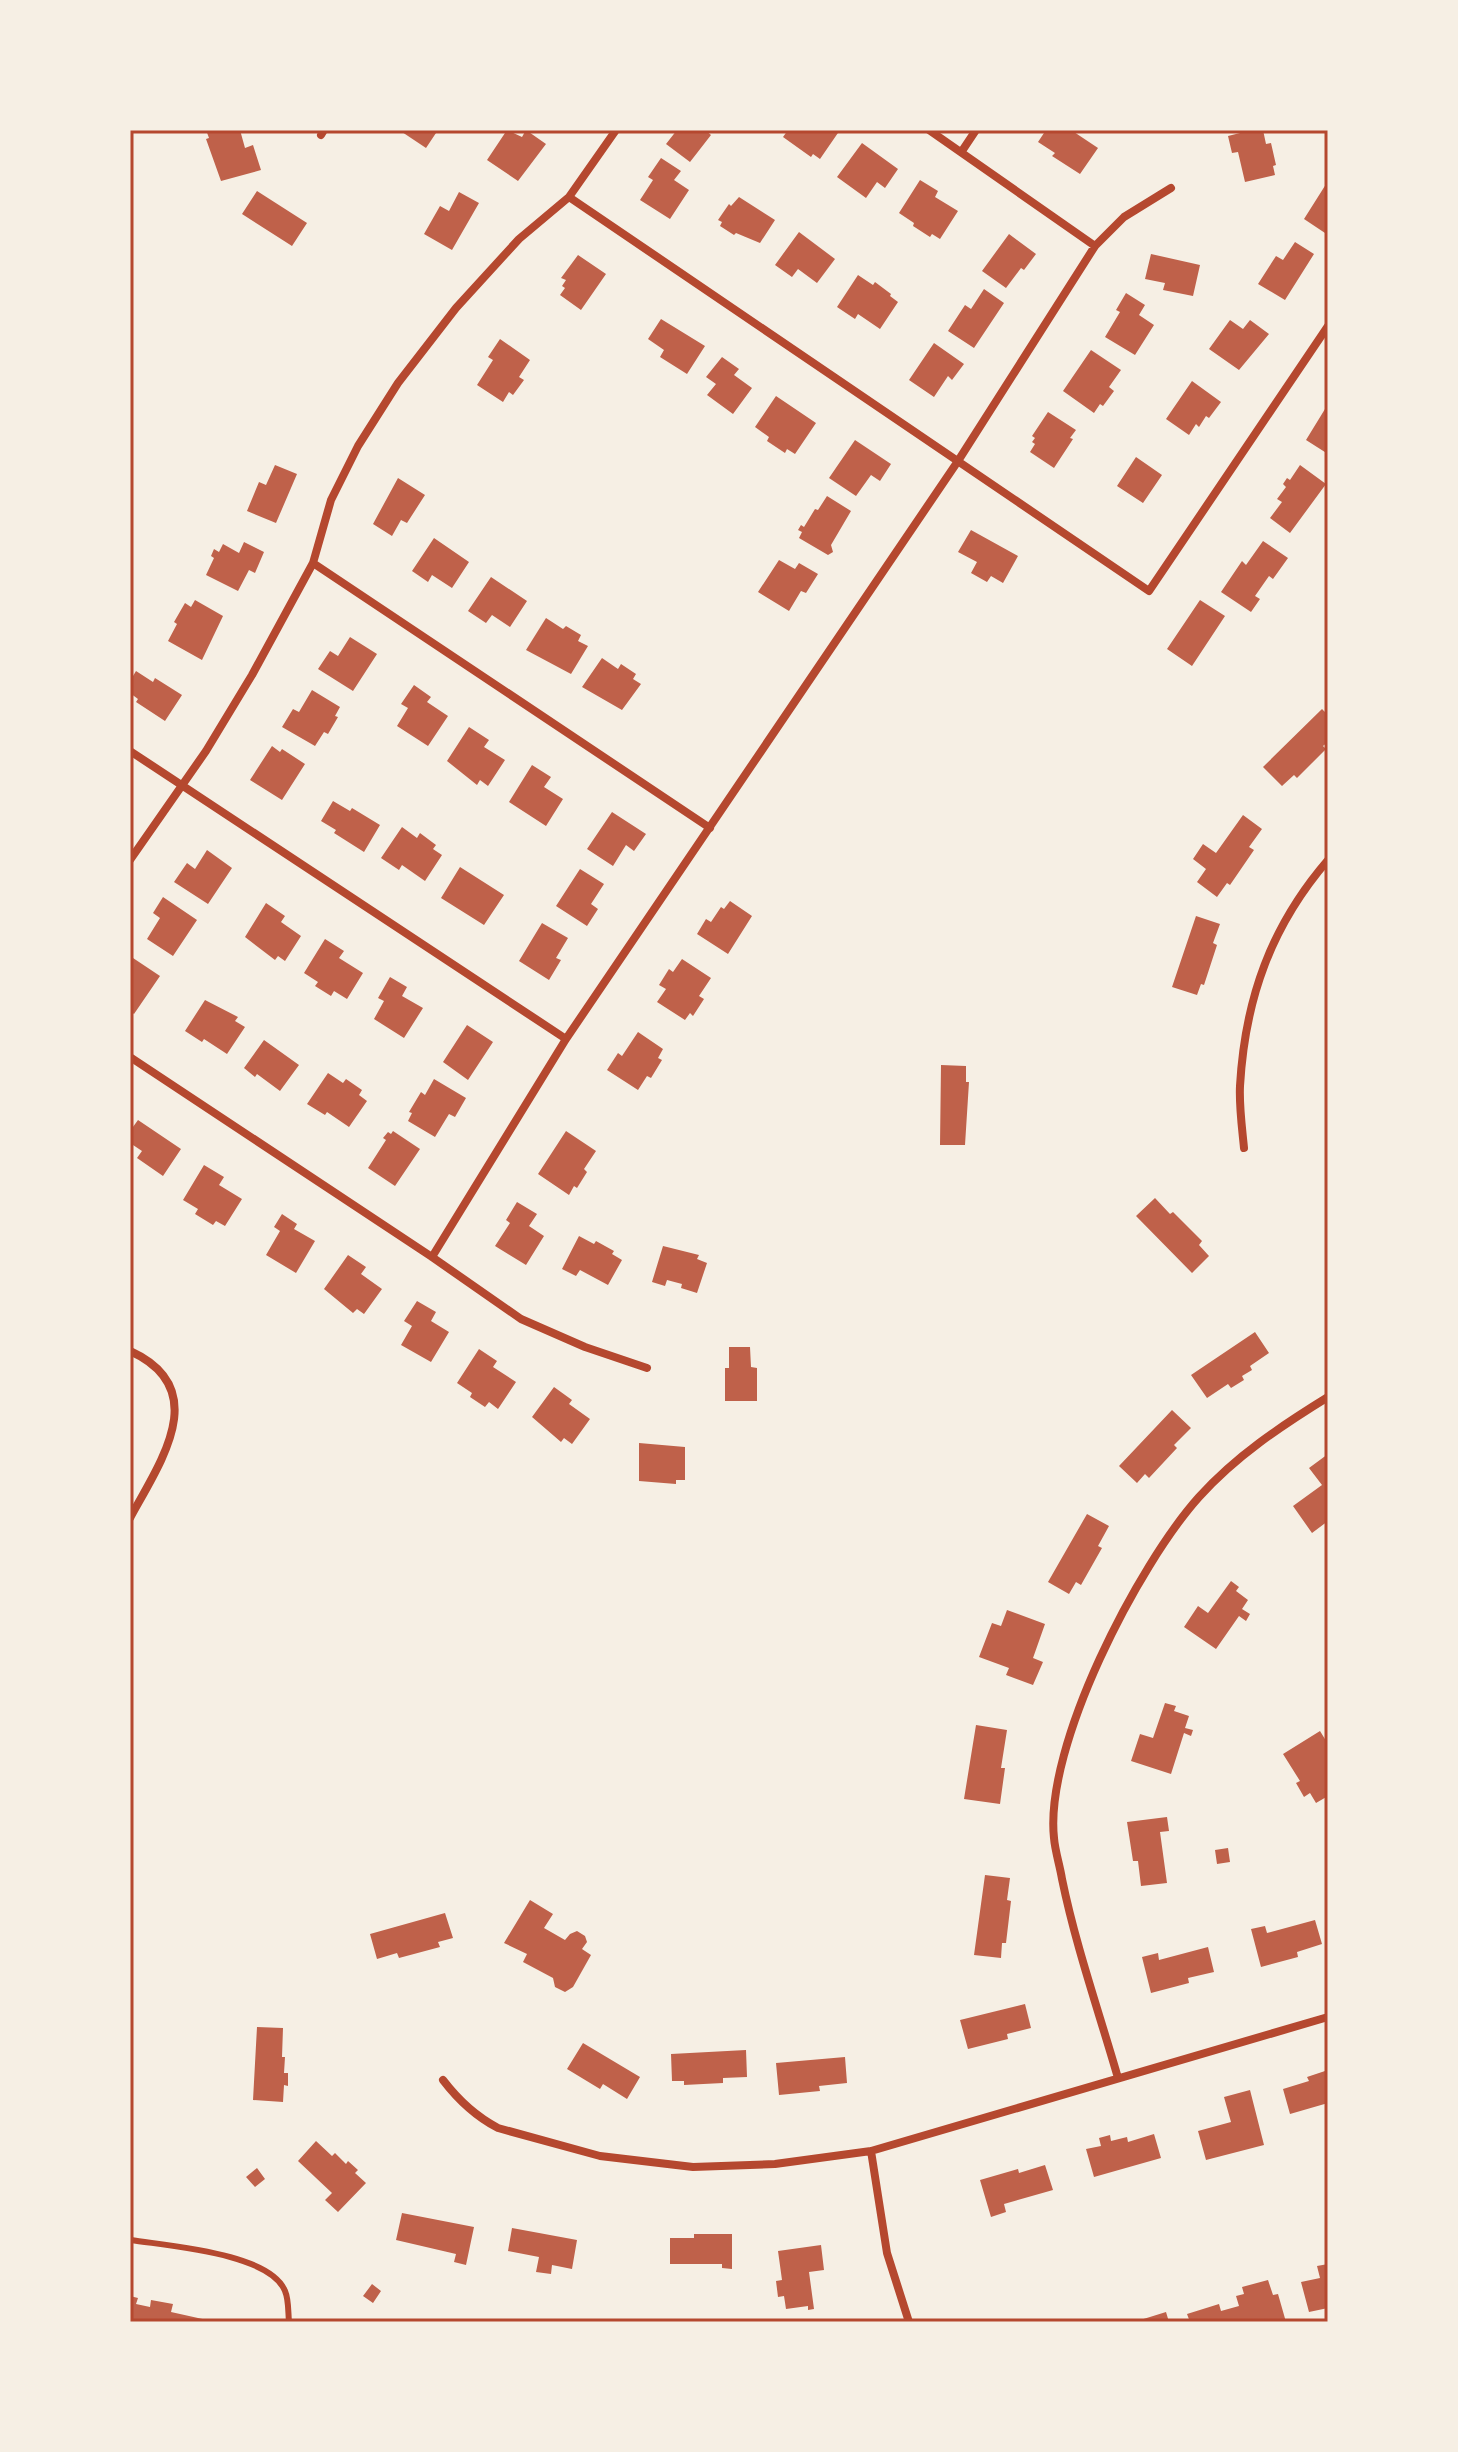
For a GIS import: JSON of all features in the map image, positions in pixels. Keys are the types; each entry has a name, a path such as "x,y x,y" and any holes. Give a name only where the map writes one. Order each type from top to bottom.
{"street":[{"path":"130,860 252,675 313,563 331,500 358,446 398,383 456,308 519,239 569,197 616,130"},
{"path":"929,130 1095,246"},
{"path":"962,151 976,130"},
{"path":"432,1257 566,1039 958,461 1095,246 1124,217 1171,188"},
{"path":"569,197 1149,591 1328,326"},
{"path":"313,563 710,828"},
{"path":"130,751 566,1039"},
{"path":"1244,1148 1240,1088 1248,1020 1265,957 1306,886 1328,860"},
{"path":"130,1057 521,1319 585,1347 647,1368"},
{"path":"130,1351 147,1360 162,1376 172,1396 175,1418 167,1450 130,1518"},
{"path":"1118,2078 1070,1916 1054,1836 1058,1778 1073,1727 1125,1606 1160,1548 1233,1464 1285,1423 1328,1397"},
{"path":"443,2080 459,2101 482,2120 498,2128 600,2156 693,2167 775,2164 871,2151 1328,2017"},
{"path":"871,2151 887,2253 909,2322"}],"lane":[{"path":"131,2240 221,2253 267,2271 285,2290 289,2322"}],"building":[{"path":"206,130 240,130 245,148 253,145 261,170 221,181 206,139 209,138"},
{"path":"399,130 438,130 426,148"},
{"path":"507,130 522,137 526,130 546,144 518,181 487,160"},
{"path":"677,130 705,130 711,135 690,162 666,144"},
{"path":"788,130 840,130 820,159 813,154 811,157 783,137"},
{"path":"1046,130 1067,133 1071,130 1098,148 1080,174 1052,156 1055,153 1038,142"},
{"path":"1263,130 1266,144 1271,143 1275,175 1245,182 1238,152 1232,153 1228,136"},
{"path":"862,143 898,169 885,188 877,182 866,198 837,177"},
{"path":"661,158 681,171 674,180 689,190 670,219 640,200 653,180 648,177"},
{"path":"920,180 938,191 935,197 958,211 940,239 932,234 930,237 899,213"},
{"path":"1328,181 1328,235 1304,219"},
{"path":"257,191 307,223 292,246 242,214"},
{"path":"459,192 479,203 452,250 424,234 440,206 449,211"},
{"path":"739,197 775,220 760,243 736,233 734,235 720,226 722,222 718,220 729,204 731,206"},
{"path":"799,232 835,259 817,283 798,269 792,277 775,265"},
{"path":"1009,234 1036,254 1006,288 982,271"},
{"path":"1295,242 1314,254 1285,300 1258,284 1276,256 1283,260"},
{"path":"1151,254 1200,265 1193,296 1163,290 1165,283 1145,279"},
{"path":"578,255 606,274 581,310 560,295 566,280 561,278"},
{"path":"858,275 873,285 875,282 898,302 880,329 858,314 855,319 837,307"},
{"path":"984,289 1004,303 974,348 948,331 965,305 971,309"},
{"path":"1126,293 1145,305 1139,315 1154,325 1135,355 1105,337 1120,312 1116,310"},
{"path":"661,319 705,346 687,374 660,357 664,350 648,339"},
{"path":"1230,320 1243,329 1250,320 1269,334 1239,370 1209,349"},
{"path":"500,339 530,360 519,377 524,380 513,395 509,392 503,402 477,385 493,360 488,357"},
{"path":"934,343 964,364 952,380 948,376 934,397 909,380"},
{"path":"1091,350 1121,370 1109,387 1114,391 1094,413 1063,391"},
{"path":"722,357 739,369 734,375 752,388 733,414 707,395 716,384 706,377"},
{"path":"1192,381 1221,402 1199,427 1196,424 1189,435 1166,419"},
{"path":"776,396 816,423 795,454 787,449 785,453 767,441 769,437 755,427"},
{"path":"1325,409 1328,410 1328,454 1306,440"},
{"path":"1048,412 1076,430 1054,468 1030,452 1035,444 1032,436"},
{"path":"855,440 891,464 880,481 871,475 856,496 829,478"},
{"path":"1136,457 1162,475 1143,503 1117,486"},
{"path":"275,465 297,474 276,523 247,511 259,482 266,485"},
{"path":"1300,465 1326,484 1290,533 1270,518 1282,502 1277,499 1286,487 1283,484 1287,478 1290,480"},
{"path":"398,478 425,495 407,523 401,520 392,536 373,524"},
{"path":"827,496 851,511 831,545 833,552 828,555 799,538 802,532 798,530 801,525 804,527"},
{"path":"971,530 1018,556 1003,583 991,576 987,582 971,573 977,562 958,552"},
{"path":"434,538 469,562 452,588 432,575 428,582 412,571"},
{"path":"1263,541 1288,558 1273,579 1269,576 1255,596 1260,599 1251,612 1221,592 1242,561 1246,565"},
{"path":"244,542 264,552 255,573 249,570 238,591 206,575 214,558 211,556 214,549 219,552 223,544 239,553"},
{"path":"779,560 795,569 799,563 818,574 806,593 801,591 789,611 758,592"},
{"path":"491,577 527,601 510,627 492,615 486,623 468,611"},
{"path":"195,600 223,616 202,660 168,641 185,603 191,607"},
{"path":"1200,600 1225,616 1192,666 1167,649"},
{"path":"546,618 563,629 566,626 581,635 578,641 588,646 571,674 526,650"},
{"path":"350,637 377,654 353,691 318,669 330,651 338,656"},
{"path":"602,658 618,669 621,664 636,674 633,679 641,684 622,710 582,687"},
{"path":"136,671 153,682 155,678 182,695 165,721 136,702 138,699 130,693 130,681"},
{"path":"414,685 431,697 427,702 448,716 428,746 397,726 408,708 401,704"},
{"path":"312,690 340,707 328,734 324,732 315,746 282,727 293,709 299,712"},
{"path":"1322,709 1328,715 1328,742 1323,746 1326,749 1297,778 1294,775 1282,786 1263,767"},
{"path":"469,727 489,740 484,747 505,760 488,786 480,780 477,785 447,761"},
{"path":"272,746 305,764 282,800 250,780"},
{"path":"532,765 551,777 544,787 563,799 546,826 509,802"},
{"path":"333,801 350,811 352,808 380,825 364,852 321,821"},
{"path":"612,812 646,834 634,851 626,845 613,866 587,849"},
{"path":"1243,815 1262,829 1249,847 1254,850 1230,885 1227,883 1217,897 1197,882 1206,869 1193,859 1203,844 1216,853"},
{"path":"402,827 417,838 420,833 436,845 433,849 442,855 425,881 402,865 399,870 381,858"},
{"path":"207,850 232,868 208,904 174,882 187,863 195,869"},
{"path":"460,867 504,895 484,925 441,898"},
{"path":"580,869 604,884 591,904 598,909 587,926 556,906"},
{"path":"163,897 197,920 173,956 147,939 160,918 153,913"},
{"path":"730,901 752,916 728,954 697,934 706,919 711,922 721,907 724,909"},
{"path":"266,903 285,916 281,922 301,936 285,961 278,956 275,960 245,937"},
{"path":"1196,916 1220,924 1213,943 1217,945 1204,985 1201,984 1197,995 1172,987"},
{"path":"542,923 568,938 556,958 561,960 549,980 519,961"},
{"path":"325,939 344,951 339,958 363,973 347,999 334,991 331,996 315,986 318,982 304,973"},
{"path":"130,956 160,976 134,1014 130,1011"},
{"path":"682,959 711,978 699,996 704,999 693,1016 690,1013 685,1020 657,1002 666,989 659,985 669,969 673,972"},
{"path":"390,977 407,987 402,996 423,1008 404,1038 374,1019 384,1001 378,998"},
{"path":"205,1000 238,1017 235,1021 245,1027 227,1054 185,1031"},
{"path":"467,1025 493,1042 468,1080 443,1062"},
{"path":"638,1032 663,1049 658,1058 662,1060 651,1078 647,1076 638,1090 607,1070 618,1053 622,1056"},
{"path":"264,1040 299,1065 280,1091 244,1068"},
{"path":"941,1065 966,1066 966,1082 969,1082 965,1145 940,1145"},
{"path":"328,1073 343,1083 346,1079 362,1090 359,1095 367,1101 349,1127 327,1112 325,1115 307,1104"},
{"path":"434,1079 466,1098 455,1117 449,1114 435,1137 408,1121 412,1113 409,1112 421,1092 425,1095"},
{"path":"138,1120 181,1149 163,1176 137,1158 142,1151 130,1143 130,1131"},
{"path":"393,1131 420,1149 395,1186 368,1168 386,1140 383,1138"},
{"path":"566,1131 596,1151 584,1169 587,1172 569,1195 538,1174"},
{"path":"204,1165 224,1177 219,1185 242,1199 225,1226 216,1221 213,1225 195,1214 198,1209 183,1200"},
{"path":"1155,1198 1202,1241 1199,1245 1209,1256 1192,1273 1136,1216"},
{"path":"517,1202 537,1214 529,1226 544,1236 526,1265 495,1246 510,1223 506,1220"},
{"path":"282,1214 297,1224 294,1229 315,1241 296,1273 266,1255 280,1231 274,1227"},
{"path":"579,1236 614,1251 612,1254 622,1260 608,1285 580,1270 576,1276 562,1269"},
{"path":"663,1246 699,1255 697,1259 707,1263 697,1293 667,1280 665,1286 652,1282"},
{"path":"348,1255 366,1267 361,1274 382,1289 364,1314 357,1309 353,1313 324,1289"},
{"path":"417,1301 436,1312 431,1321 449,1332 431,1362 401,1345 412,1326 404,1321"},
{"path":"1255,1332 1269,1353 1250,1366 1252,1370 1242,1376 1244,1380 1231,1388 1228,1384 1207,1398 1191,1375"},
{"path":"729,1347 750,1347 751,1367 757,1368 757,1401 725,1401 725,1368 729,1368"},
{"path":"479,1349 497,1361 493,1367 516,1382 498,1409 489,1402 485,1407 457,1383"},
{"path":"554,1387 572,1400 569,1404 590,1419 572,1444 564,1438 561,1442 532,1417"},
{"path":"1172,1410 1191,1428 1149,1478 1145,1474 1137,1483 1119,1466"},
{"path":"639,1443 685,1447 685,1480 676,1480 676,1484 639,1481"},
{"path":"1328,1454 1328,1521 1312,1533 1293,1506 1322,1485 1309,1468"},
{"path":"1087,1514 1109,1526 1098,1546 1102,1548 1081,1585 1076,1582 1069,1594 1048,1582"},
{"path":"1231,1581 1239,1587 1236,1591 1248,1600 1242,1609 1250,1614 1246,1621 1239,1616 1216,1649 1184,1627 1198,1606 1208,1613"},
{"path":"1007,1610 1045,1624 1033,1658 1043,1662 1033,1685 1006,1675 1009,1668 979,1657 992,1623 1001,1626"},
{"path":"1165,1703 1176,1706 1174,1711 1189,1716 1185,1728 1193,1730 1191,1736 1184,1733 1171,1774 1131,1761 1140,1734 1153,1738"},
{"path":"976,1725 1007,1730 1000,1804 964,1799"},
{"path":"1320,1731 1328,1744 1328,1755 1325,1757 1328,1761 1328,1796 1316,1803 1310,1793 1304,1797 1296,1783 1300,1781 1283,1754"},
{"path":"1167,1817 1169,1831 1160,1832 1167,1883 1141,1886 1138,1861 1133,1861 1127,1822"},
{"path":"1228,1848 1230,1862 1217,1864 1215,1850"},
{"path":"985,1875 1010,1878 1007,1900 1011,1901 1001,1958 974,1955"},
{"path":"530,1900 553,1914 544,1928 565,1940 577,1931 585,1936 587,1942 582,1949 591,1955 573,1987 565,1992 555,1987 553,1978 523,1962 527,1954 504,1943"},
{"path":"445,1913 453,1938 438,1942 440,1947 399,1958 397,1953 377,1959 370,1934"},
{"path":"1315,1920 1322,1944 1297,1952 1298,1957 1261,1967 1251,1929 1265,1926 1267,1933"},
{"path":"1208,1947 1214,1972 1188,1978 1189,1983 1151,1993 1142,1957 1158,1953 1159,1960"},
{"path":"1025,2004 1031,2028 1007,2034 1008,2039 968,2049 960,2020"},
{"path":"257,2027 283,2028 282,2057 285,2057 284,2073 288,2073 288,2086 284,2085 283,2102 253,2100"},
{"path":"583,2043 640,2077 627,2099 603,2084 600,2089 567,2069"},
{"path":"746,2050 747,2077 723,2078 723,2083 684,2085 684,2081 672,2081 671,2054"},
{"path":"845,2057 847,2083 819,2086 820,2091 779,2095 776,2063"},
{"path":"1328,2070 1328,2103 1290,2114 1283,2089 1309,2081 1307,2077"},
{"path":"1250,2090 1264,2145 1206,2160 1198,2131 1231,2122 1224,2097"},
{"path":"1154,2134 1161,2158 1094,2177 1086,2149 1101,2146 1099,2138 1110,2135 1111,2141 1127,2137 1128,2142"},
{"path":"316,2141 332,2156 335,2153 346,2164 348,2161 366,2183 338,2212 325,2200 332,2193 298,2161"},
{"path":"1045,2165 1053,2190 1004,2204 1006,2212 991,2217 980,2180"},
{"path":"257,2168 265,2179 255,2187 246,2177"},
{"path":"402,2213 474,2227 466,2265 454,2262 456,2254 396,2240"},
{"path":"512,2228 577,2240 572,2269 552,2265 551,2274 536,2272 539,2257 508,2251"},
{"path":"694,2234 732,2234 732,2269 722,2268 722,2264 670,2264 670,2238 694,2238"},
{"path":"821,2245 824,2270 809,2272 814,2309 808,2310 808,2306 786,2309 784,2296 778,2297 776,2281 782,2280 778,2251"},
{"path":"1328,2264 1328,2308 1309,2312 1301,2282 1320,2278 1317,2266"},
{"path":"1268,2280 1273,2295 1278,2294 1286,2322 1190,2322 1187,2314 1219,2304 1221,2311 1239,2306 1236,2296 1244,2294 1242,2287"},
{"path":"372,2284 381,2291 373,2303 363,2296"},
{"path":"130,2296 138,2298 136,2304 150,2307 151,2300 173,2304 171,2312 216,2322 130,2322"},
{"path":"1166,2312 1169,2322 1137,2322 1137,2321"}]}
